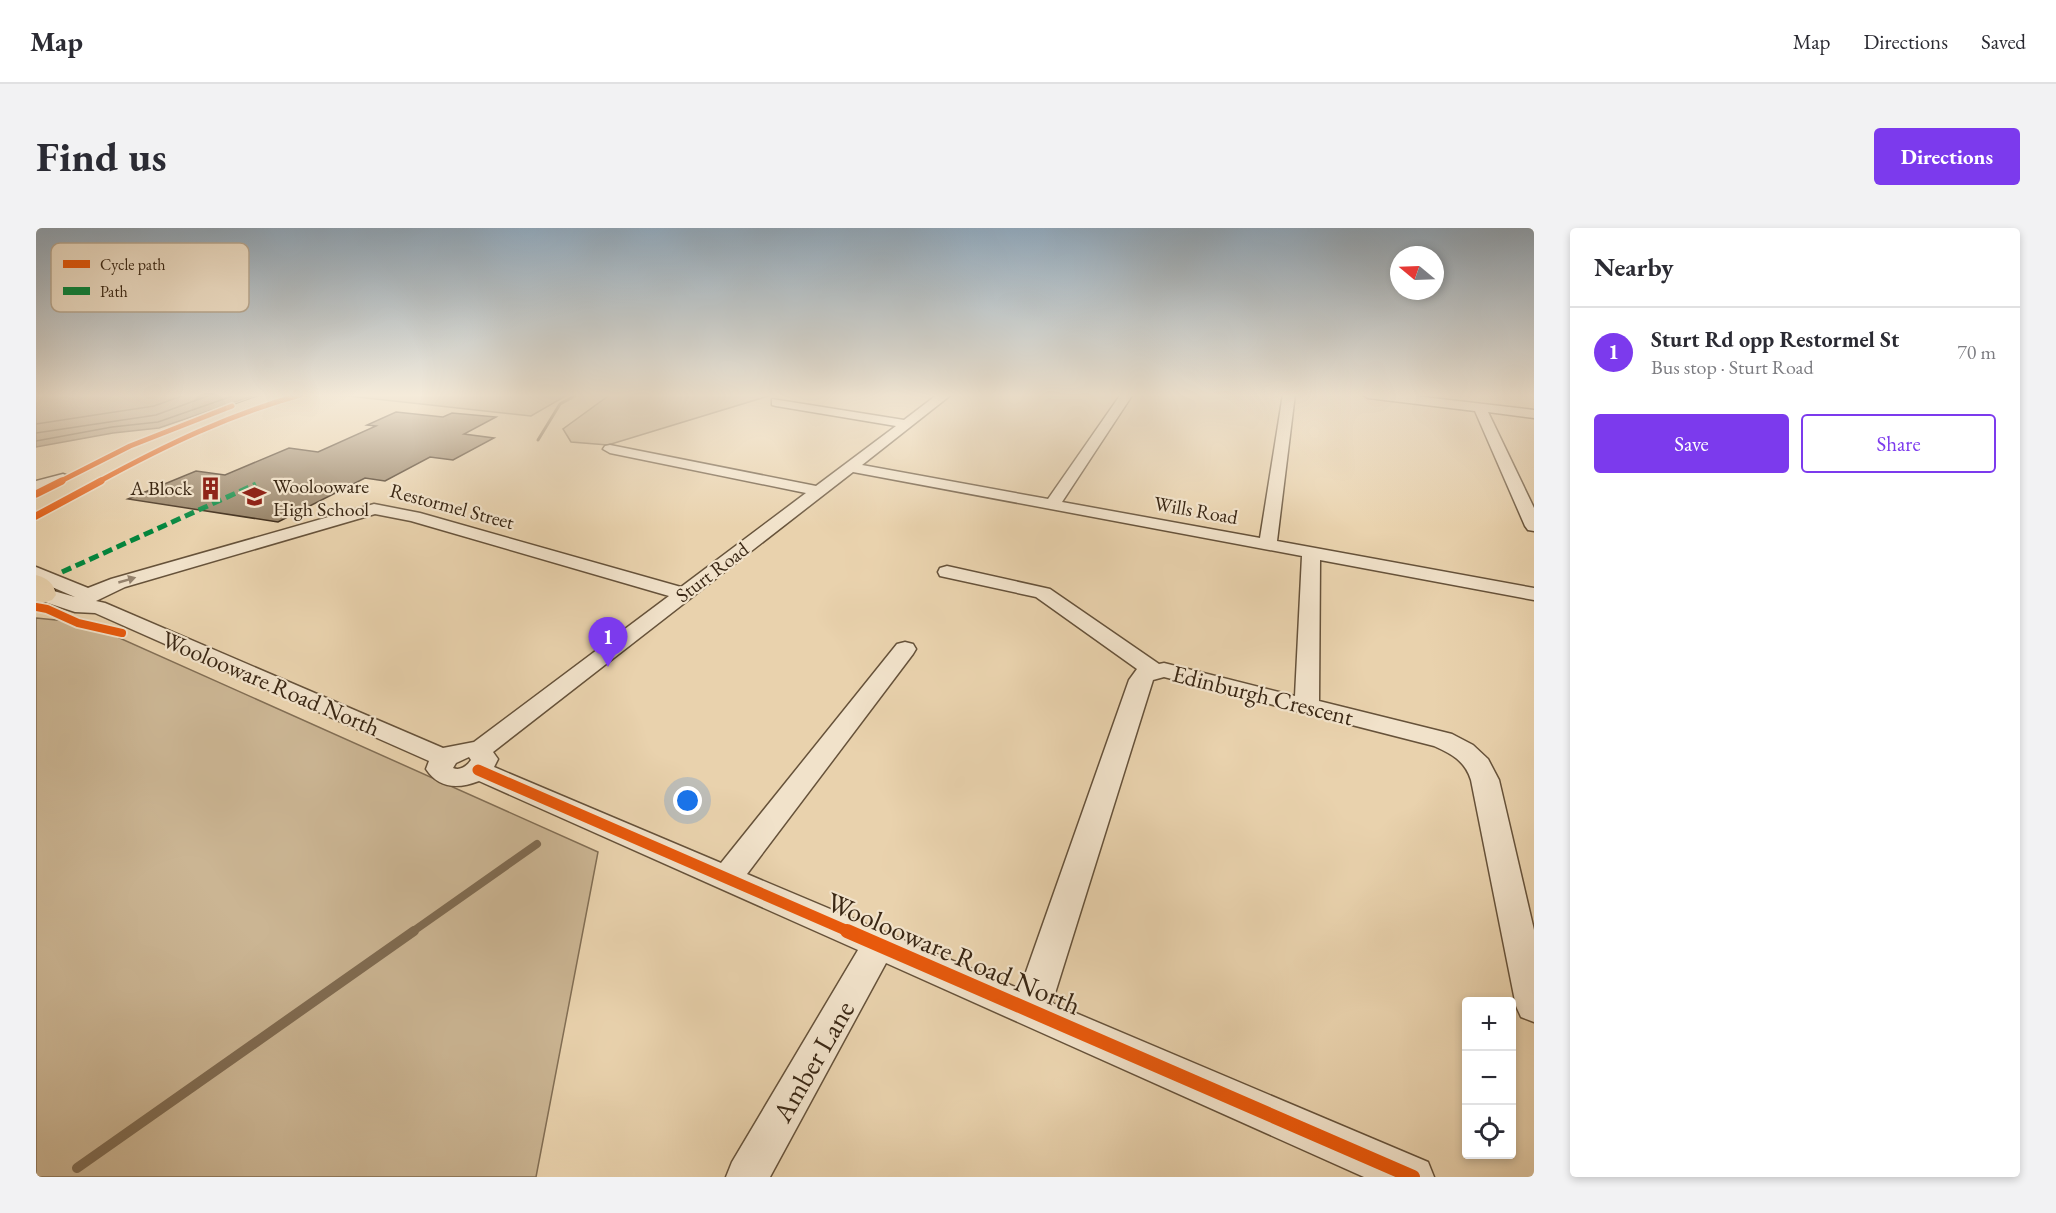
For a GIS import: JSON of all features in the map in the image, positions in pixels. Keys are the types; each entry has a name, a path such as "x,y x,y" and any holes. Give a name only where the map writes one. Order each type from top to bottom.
{"main road":[{"path":"36,494 149,438"},
{"path":"36,506 163,438"}],"street":[{"name":"Sturt Road","path":"478,760 684,594 887,438"},
{"path":"1052,505 1096,438"},
{"path":"1268,545 1283,438"},
{"path":"1494,438 1534,526"},
{"path":"610,449 818,491"},
{"name":"Wills Road","path":"850,467 1534,594"},
{"path":"36,486 63,479"},
{"name":"Restormel Street","path":"87,603 118,583 375,509 414,517 684,594"},
{"path":"1308,705 1311,553"},
{"path":"947,572 1043,593 1154,671"},
{"name":"Woolooware Road North","path":"37,588 87,603 444,758 439,769 446,776 462,777 478,760 727,879 1413,1177"},
{"path":"727,879 744,854 905,649"},
{"name":"Edinburgh Crescent","path":"1031,1011 1141,680 1145,674 1154,671 1176,672 1443,740 1474,757 1482,768 1534,1006"},
{"name":"Amber Lane","path":"747,1177 879,945"}],"shaded area":[{"path":"569,438 630,438 608,445 571,442"},
{"path":"36,618 86,623 598,852 536,1177 36,1177"}],"water":[{"path":"36,438 84,438 36,447"}],"building":[{"path":"349,438 493,438 453,460 430,457 385,481 365,478 278,522 128,499 196,471 225,475 289,448 318,452"}],"waterway":[{"path":"412,932 537,844"},
{"path":"77,1168 414,931"}],"marked path":[{"path":"62,572 256,484"}],"cycle path":[{"path":"36,494 150,438"},
{"path":"36,516 181,438"},
{"path":"36,607 47,609 78,623 122,633"},
{"path":"478,770 1413,1177"}],"place":[{"name":"A Block","path":"210,488"},
{"name":"Woolooware High School","path":"255,497"},
{"name":"Sturt Rd opp Restormel St","path":"608,667"}]}
